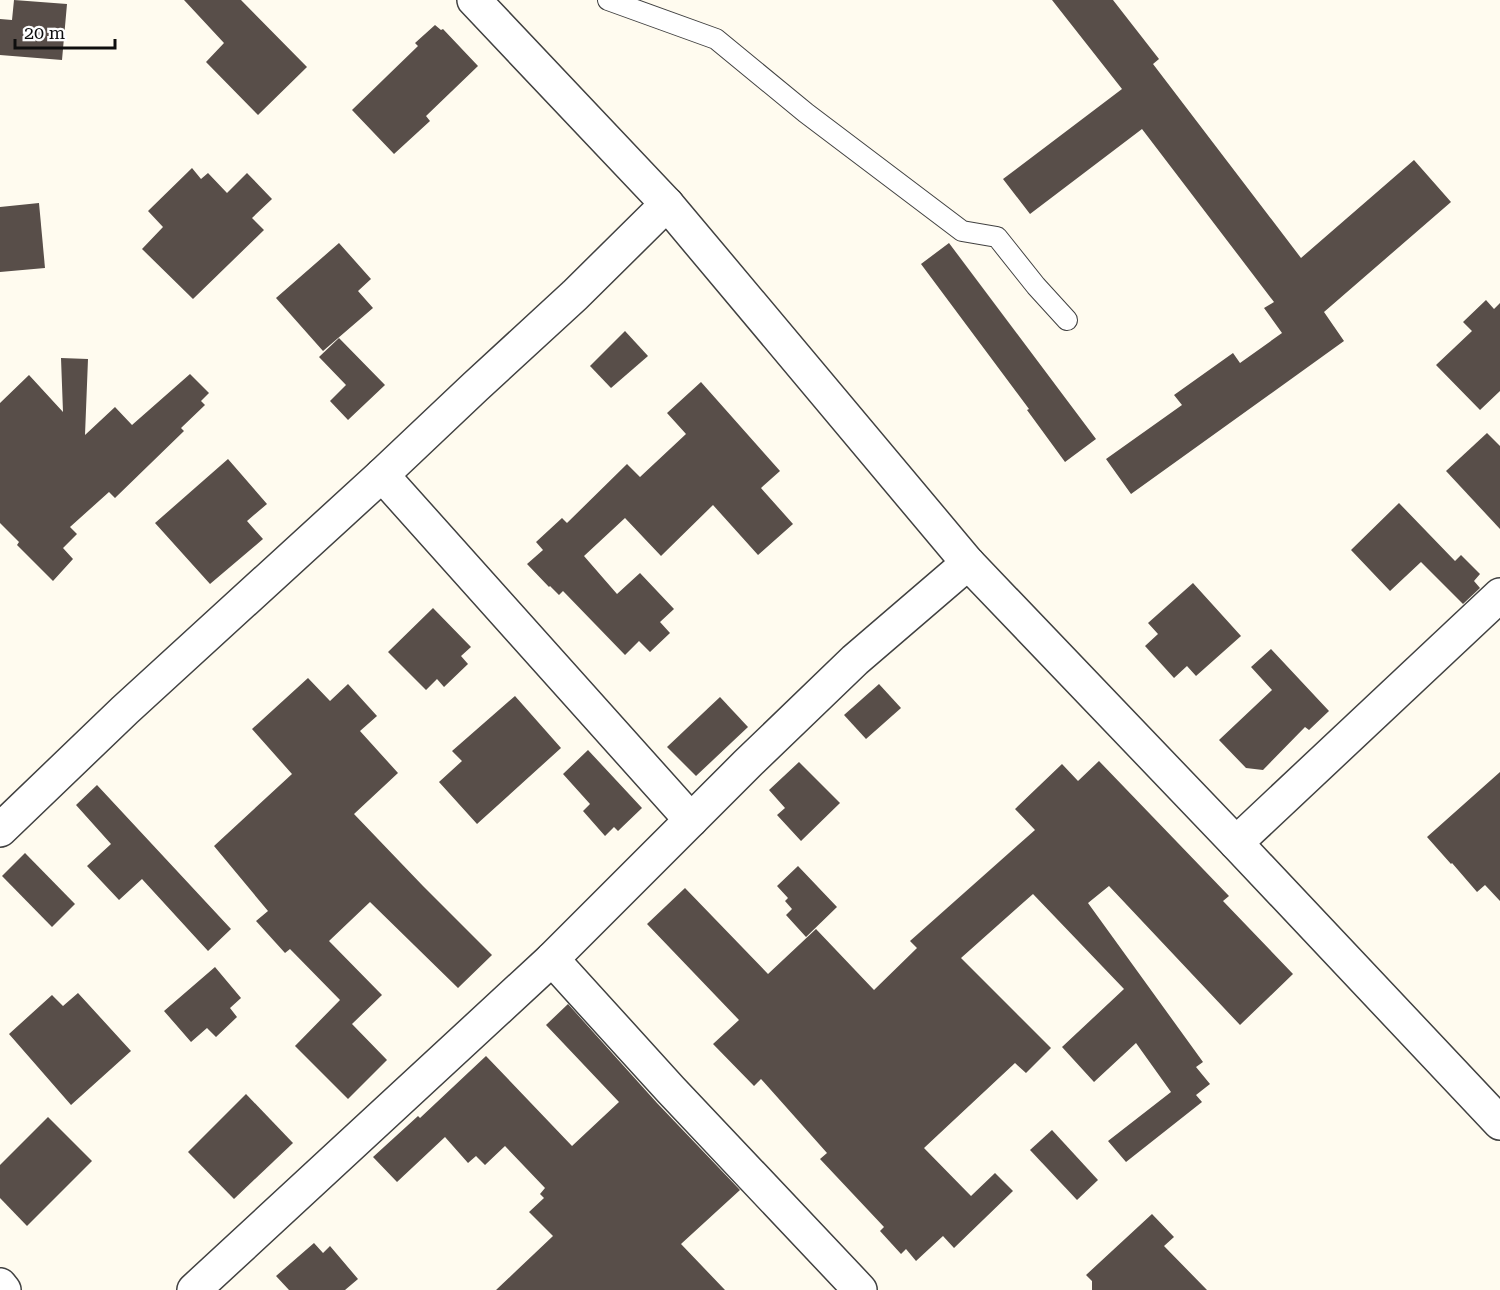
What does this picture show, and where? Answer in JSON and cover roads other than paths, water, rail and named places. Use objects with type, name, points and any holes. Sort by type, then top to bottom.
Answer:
[{"type":"street","points":[[474,0],[667,204],[968,563],[1500,1123]]},
{"type":"street","points":[[0,830],[125,710],[575,295],[667,204]]},
{"type":"street","points":[[382,475],[691,820]]},
{"type":"street","points":[[194,1290],[552,959],[747,764],[855,660],[968,563]]},
{"type":"street","points":[[1236,843],[1500,594]]},
{"type":"street","points":[[552,959],[671,1090],[860,1290]]},
{"type":"street","points":[[0,1286],[4,1290]]},
{"type":"lane","points":[[608,0],[716,39],[806,113],[962,231],[997,237],[1067,320]]}]
